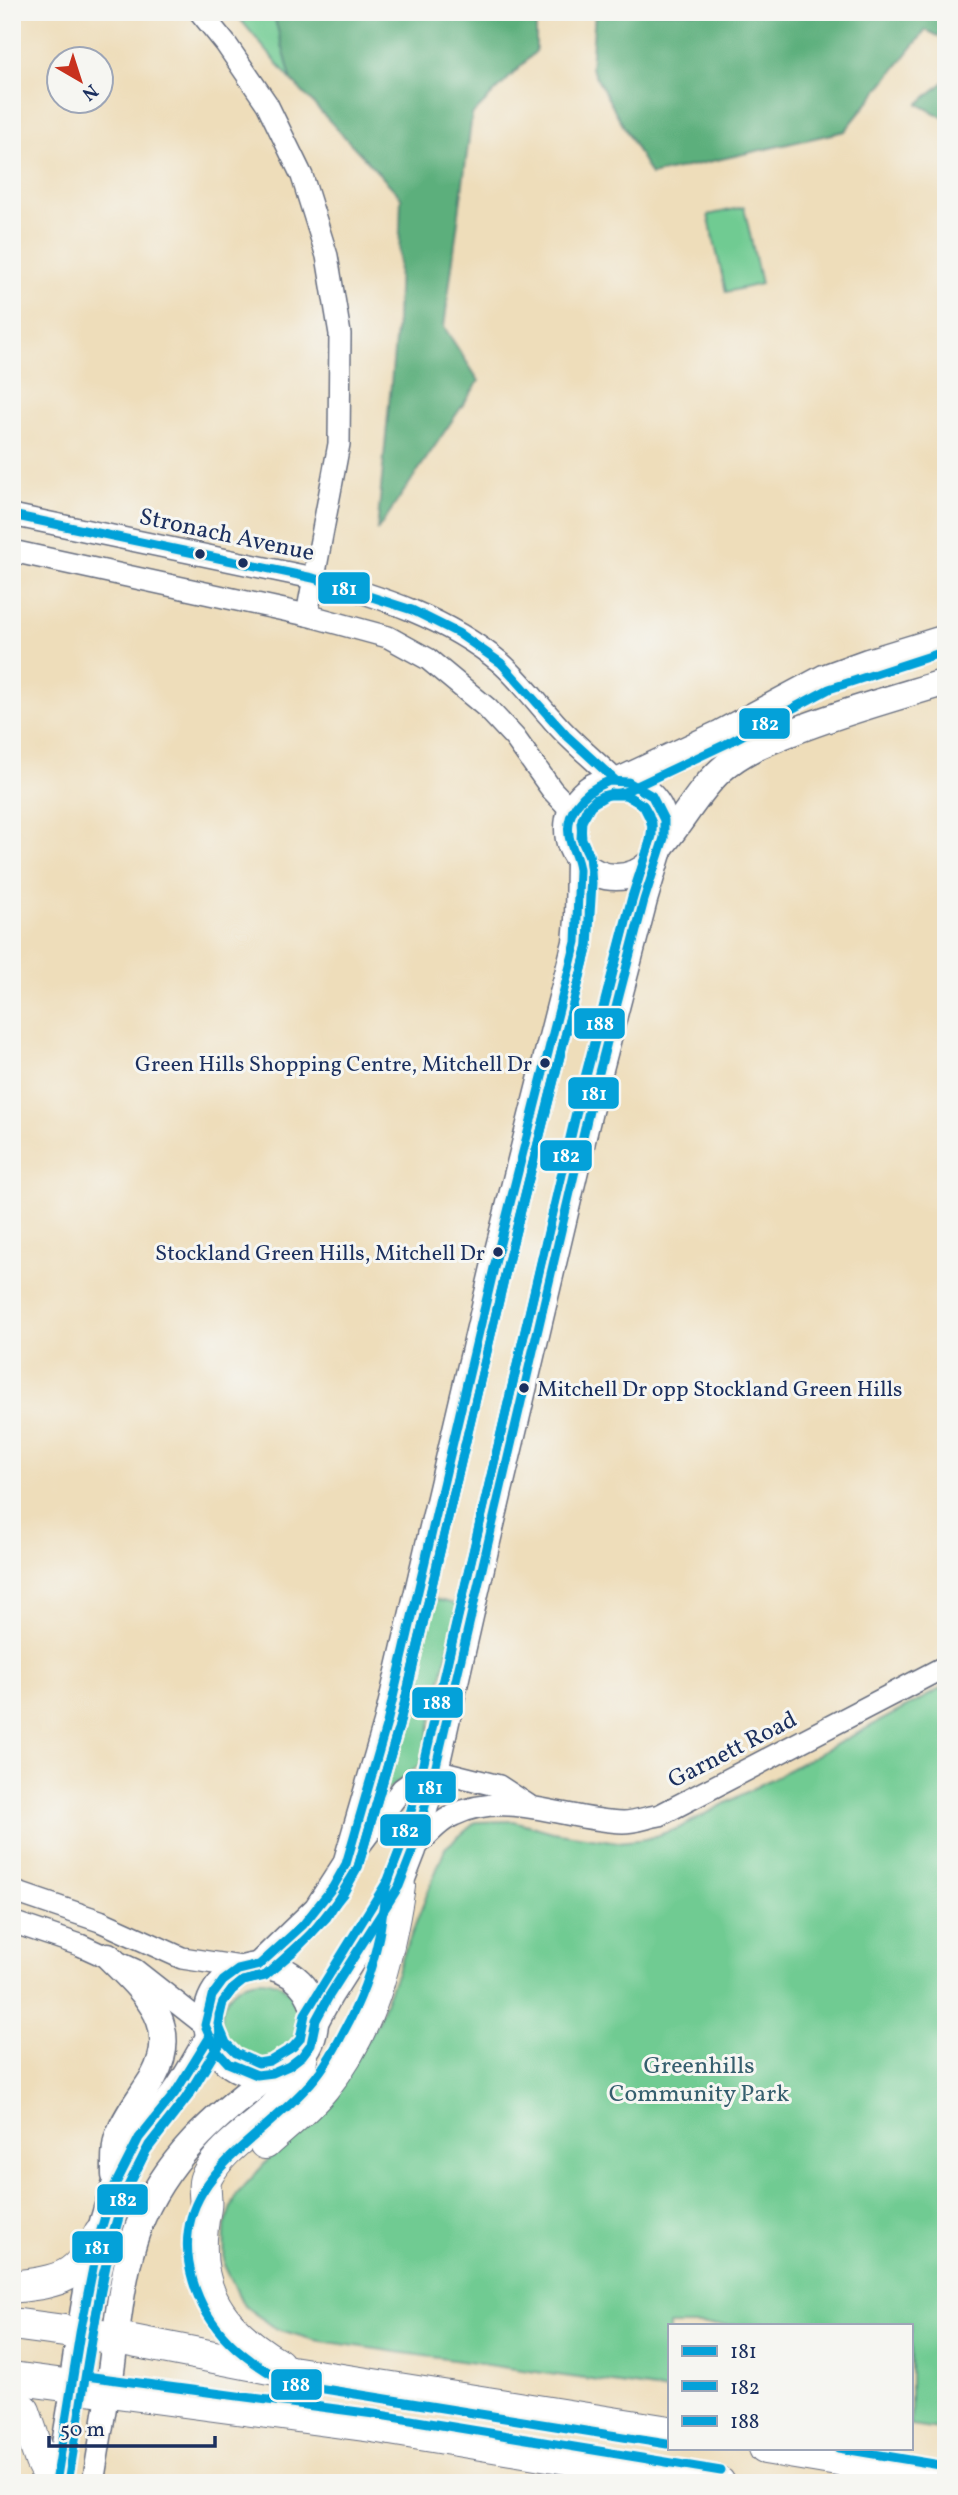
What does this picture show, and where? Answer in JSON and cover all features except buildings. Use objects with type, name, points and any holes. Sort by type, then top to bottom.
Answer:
[{"type":"highway","points":[[206,2204],[236,2168],[297,2116],[324,2087],[345,2055],[366,2016],[381,1979],[399,1886]]},
{"type":"highway","points":[[291,2372],[241,2338],[225,2321],[210,2295],[202,2267],[200,2246],[206,2204],[205,2179],[220,2157],[277,2104],[292,2086],[302,2056]]},
{"type":"highway","points":[[12,2287],[53,2280],[68,2274],[80,2266],[89,2255],[100,2233]]},
{"type":"highway","points":[[12,2323],[117,2338],[291,2372],[668,2431]]},
{"type":"highway","points":[[12,2378],[372,2426],[719,2483]]},
{"type":"highway","points":[[12,2400],[24,2411],[41,2461],[54,2483]]},
{"type":"highway","points":[[777,2450],[946,2478]]},
{"type":"main road","points":[[946,638],[824,678],[721,733],[618,781],[601,783],[588,790],[572,811],[568,825],[570,842],[579,859],[592,871],[610,877],[638,873],[681,824],[710,781],[748,750],[833,716],[946,682]]},
{"type":"main road","points":[[108,2392],[128,2267],[137,2230],[149,2203],[165,2175],[203,2130],[234,2102],[273,2073],[302,2056],[311,2044],[316,2020],[399,1886],[413,1850],[435,1770],[589,1111],[644,900],[664,838],[664,820],[652,796],[637,785],[618,781]]},
{"type":"main road","points":[[253,1966],[317,1909],[346,1864],[387,1723],[497,1255],[573,954],[578,920],[579,859]]},
{"type":"main road","points":[[108,1956],[150,2001],[164,2026],[164,2051],[155,2074],[117,2139],[114,2187]]},
{"type":"main road","points":[[72,2387],[79,2333],[100,2233],[114,2187],[139,2138],[175,2093],[207,2031],[212,1996],[238,1970],[271,1965],[287,1971],[304,1985],[314,2005],[316,2020]]},
{"type":"main road","points":[[207,2031],[228,2063],[257,2075],[273,2073]]},
{"type":"street","points":[[200,12],[226,44],[267,104],[302,176],[327,256],[340,334],[339,444],[307,615]]},
{"type":"street","name":"Stronach Avenue","points":[[12,515],[313,578],[360,591],[418,612],[462,636],[517,677],[566,734],[618,781]]},
{"type":"street","points":[[12,551],[307,615],[388,637],[428,659],[456,681],[505,728],[552,790],[572,811]]},
{"type":"street","name":"Garnett Road","points":[[413,1850],[436,1826],[452,1815],[470,1809],[528,1805],[596,1820],[626,1822],[660,1815],[946,1666]]},
{"type":"street","points":[[346,1864],[402,1789],[435,1770]]},
{"type":"street","name":"Garnett Road","points":[[435,1770],[499,1786],[528,1805]]},
{"type":"street","points":[[12,1891],[100,1921],[182,1958],[253,1966]]},
{"type":"street","points":[[12,1922],[108,1956],[158,1985],[207,2031]]},
{"type":"street","points":[[54,2483],[72,2387]]},
{"type":"street","points":[[93,2483],[108,2392]]},
{"type":"green space","points":[[234,12],[273,12],[292,81]]},
{"type":"green space","points":[[273,12],[536,12],[536,51],[472,115],[444,327],[479,381],[377,531],[397,320],[401,197],[292,81]]},
{"type":"green space","points":[[595,12],[946,12],[946,40],[926,30],[845,131],[651,175],[591,68]]},
{"type":"green space","points":[[946,80],[946,119],[918,104]]},
{"type":"green space","points":[[744,207],[761,284],[726,292],[708,215]]},
{"type":"green space","points":[[426,1597],[459,1605],[421,1764],[386,1791],[381,1785]]},
{"type":"green space","name":"Greenhills Community Park","points":[[946,1686],[946,2431],[912,2426],[912,2324],[668,2324],[668,2391],[314,2340],[277,2329],[244,2306],[224,2265],[225,2226],[237,2194],[270,2158],[332,2099],[377,2023],[445,1848],[476,1822],[514,1821],[553,1832],[618,1842],[646,1839],[679,1828]]},
{"type":"green space","points":[[261,1980],[276,1983],[289,1992],[298,2005],[301,2020],[298,2035],[289,2048],[276,2057],[261,2060],[246,2057],[233,2048],[224,2035],[221,2020],[224,2005],[233,1992],[246,1983]]},
{"type":"transit line","name":"181","points":[[12,515],[313,578],[412,610],[458,633],[501,663],[566,735],[616,781]]},
{"type":"transit line","name":"182","points":[[589,807],[602,796],[624,792],[726,744],[829,689],[946,651]]},
{"type":"transit line","name":"181","points":[[609,781],[628,782],[652,796],[664,820],[664,838],[644,900],[589,1111],[435,1770],[413,1850],[399,1886],[329,1996],[316,2020],[311,2044],[302,2056],[289,2066],[273,2073],[257,2075],[228,2063],[216,2050],[205,2025],[212,1996],[223,1981],[238,1970],[259,1965],[303,1925],[333,1887],[346,1864],[387,1723],[497,1255],[576,942],[579,870],[571,844],[569,823],[576,805],[583,797],[609,781]]},
{"type":"transit line","name":"182","points":[[611,793],[624,794],[643,805],[652,823],[652,836],[632,897],[577,1108],[423,1767],[401,1846],[388,1880],[305,2014],[300,2039],[293,2047],[270,2061],[258,2063],[236,2053],[226,2043],[218,2024],[223,2002],[243,1981],[266,1975],[311,1934],[343,1894],[358,1867],[399,1726],[509,1258],[588,945],[591,870],[589,854],[582,839],[581,823],[591,805],[611,793]]},
{"type":"transit line","name":"188","points":[[667,2444],[287,2383],[256,2364],[217,2328],[199,2298],[187,2247],[191,2218],[202,2193],[218,2170],[312,2082],[336,2046],[355,2009],[373,1961],[386,1889],[402,1844],[421,1772],[578,1107],[650,841],[652,827],[644,806],[626,795],[606,795],[596,799],[587,808],[582,819],[581,839],[589,856],[592,883],[588,945],[509,1258],[399,1726],[358,1867],[327,1917],[295,1950],[265,1976],[243,1981],[223,2002],[219,2015],[220,2044],[190,2094],[146,2151],[126,2192],[103,2275],[86,2376],[374,2414],[721,2471]]},
{"type":"transit line","name":"181","points":[[56,2483],[80,2333],[100,2233],[114,2187],[139,2138],[175,2093],[209,2038]]},
{"type":"transit line","name":"182","points":[[68,2483],[92,2335],[112,2236],[125,2192],[149,2145],[185,2099],[219,2044]]},
{"type":"transit line","name":"188","points":[[850,2450],[946,2466]]},
{"type":"place","name":"Green Hills Shopping Centre, Mitchell Dr","points":[[545,1063]]},
{"type":"place","name":"Stockland Green Hills, Mitchell Dr","points":[[498,1252]]},
{"type":"place","name":"Mitchell Dr opp Stockland Green Hills","points":[[524,1388]]}]
